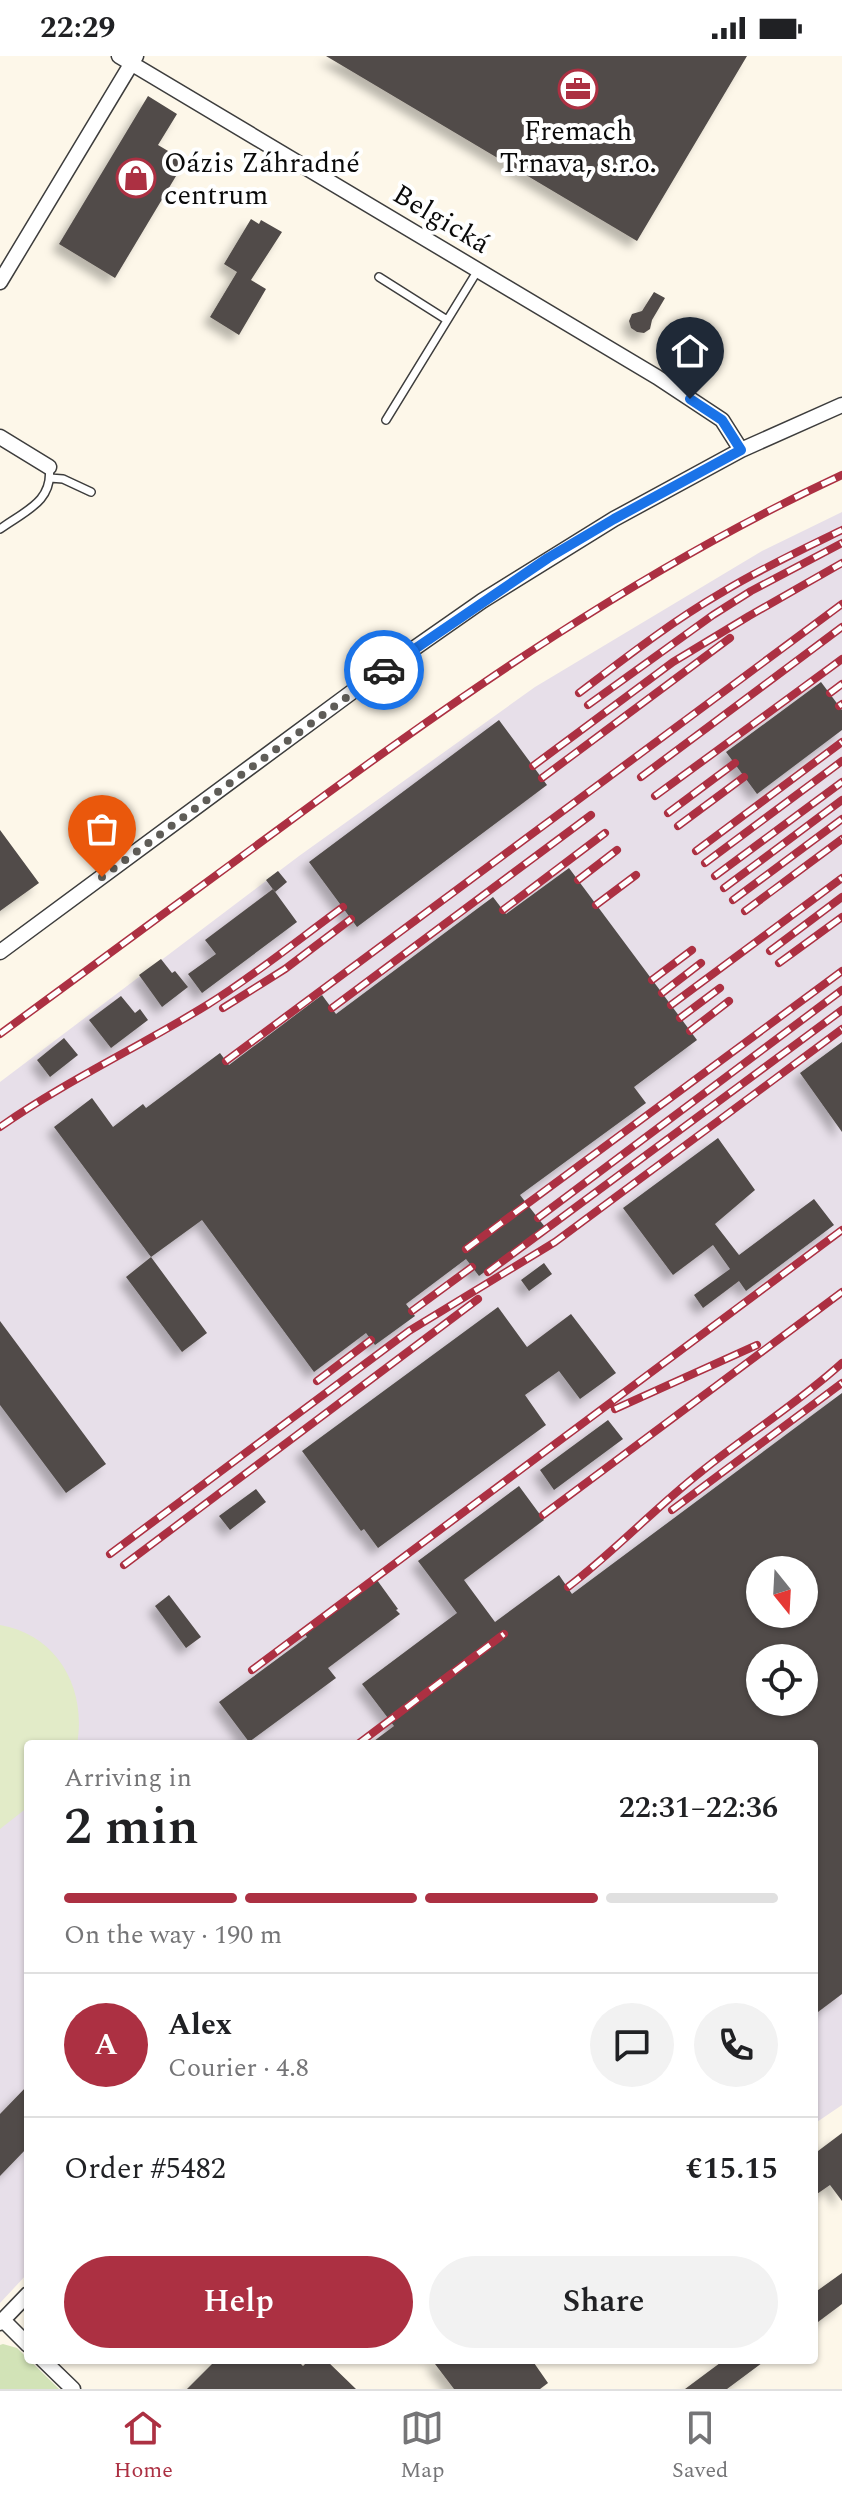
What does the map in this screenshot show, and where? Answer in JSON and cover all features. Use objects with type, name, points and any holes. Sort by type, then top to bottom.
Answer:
[{"type":"street","name":"Belgická","points":[[129,59],[657,377],[722,420],[741,450]]},
{"type":"street","points":[[0,282],[129,59]]},
{"type":"street","points":[[0,952],[356,689],[482,601],[614,519],[741,450],[842,405]]},
{"type":"street","points":[[0,437],[50,472]]},
{"type":"street","points":[[24,2298],[2,2321],[24,2341]]},
{"type":"street","points":[[47,2364],[73,2389]]},
{"type":"lane","points":[[386,420],[478,270]]},
{"type":"lane","points":[[379,277],[447,320]]},
{"type":"lane","points":[[50,472],[91,492]]},
{"type":"lane","points":[[0,529],[43,498],[51,481],[50,472]]},
{"type":"shaded area","points":[[842,512],[842,2105],[818,2121],[818,1740],[24,1740],[24,2277],[0,2303],[0,1082],[299,856],[535,687],[762,551]]},
{"type":"green space","points":[[0,1625],[38,1640],[64,1668],[72,1685],[79,1724],[77,1740],[24,1740],[24,1810],[0,1829]]},
{"type":"green space","points":[[0,2345],[17,2348],[24,2355],[24,2364],[33,2364],[59,2389],[0,2389]]},
{"type":"building","points":[[326,56],[747,56],[637,241]]},
{"type":"building","name":"Oázis Záhradné centrum","points":[[148,96],[177,114],[158,145],[185,161],[115,278],[59,244]]},
{"type":"building","points":[[251,219],[259,224],[261,220],[282,232],[251,280],[266,289],[239,335],[210,317],[237,272],[224,264]]},
{"type":"building","points":[[654,292],[665,298],[650,329],[644,333],[637,332],[631,328],[629,321],[632,314],[642,311]]},
{"type":"building","points":[[821,682],[842,710],[842,730],[757,794],[726,752]]},
{"type":"building","points":[[499,720],[547,785],[357,927],[309,862]]},
{"type":"building","points":[[0,830],[39,883],[0,911]]},
{"type":"building","points":[[569,868],[697,1040],[634,1087],[646,1103],[520,1195],[545,1227],[479,1276],[466,1259],[406,1304],[415,1316],[375,1345],[366,1333],[314,1372],[202,1220],[151,1257],[54,1127],[92,1098],[113,1127],[143,1104],[146,1108],[220,1053],[229,1065],[322,995],[336,1014],[493,897],[506,914]]},
{"type":"building","points":[[278,871],[287,882],[275,892],[266,880]]},
{"type":"building","points":[[273,889],[297,922],[202,993],[188,974],[216,954],[205,940]]},
{"type":"building","points":[[161,959],[188,987],[162,1007],[139,975]]},
{"type":"building","points":[[121,996],[135,1013],[140,1009],[148,1020],[111,1048],[89,1020]]},
{"type":"building","points":[[64,1038],[78,1055],[50,1077],[37,1060]]},
{"type":"building","points":[[842,1042],[842,1132],[800,1073]]},
{"type":"building","points":[[718,1138],[755,1190],[715,1224],[739,1255],[814,1199],[834,1225],[746,1291],[739,1281],[703,1308],[694,1295],[730,1269],[713,1245],[673,1275],[623,1208]]},
{"type":"building","points":[[151,1257],[207,1333],[182,1352],[126,1277]]},
{"type":"building","points":[[544,1263],[552,1274],[529,1291],[521,1280]]},
{"type":"building","points":[[498,1307],[527,1347],[571,1314],[616,1373],[580,1399],[559,1371],[525,1395],[546,1425],[378,1548],[364,1529],[361,1531],[302,1451]]},
{"type":"building","points":[[0,1321],[106,1464],[66,1493],[0,1405]]},
{"type":"building","points":[[842,1393],[842,1994],[818,2012],[818,1740],[375,1740],[394,1726],[362,1684],[457,1613],[418,1561],[519,1486],[544,1520],[464,1580],[495,1622],[559,1575],[572,1594]]},
{"type":"building","points":[[608,1420],[623,1439],[554,1490],[540,1470]]},
{"type":"building","points":[[256,1489],[266,1502],[230,1530],[219,1516]]},
{"type":"building","points":[[377,1580],[400,1614],[328,1668],[336,1678],[252,1740],[248,1740],[219,1702],[307,1637],[305,1634]]},
{"type":"building","points":[[169,1595],[201,1637],[186,1648],[155,1606]]},
{"type":"building","points":[[24,2089],[24,2151],[0,2176],[0,2114]]},
{"type":"building","points":[[842,2133],[842,2201],[830,2185],[818,2193],[818,2151]]},
{"type":"building","points":[[842,2273],[842,2304],[818,2322],[818,2290]]},
{"type":"building","points":[[212,2364],[330,2364],[356,2389],[187,2389]]},
{"type":"building","points":[[435,2364],[535,2364],[548,2383],[540,2389],[454,2389]]},
{"type":"building","points":[[719,2364],[761,2364],[727,2389],[685,2389]]},
{"type":"railway","points":[[0,1034],[350,777],[554,636],[695,551],[842,475]]},
{"type":"railway","points":[[579,693],[702,604],[842,530]]},
{"type":"railway","points":[[588,705],[713,615],[751,591],[842,543]]},
{"type":"railway","points":[[533,766],[673,662],[842,563]]},
{"type":"railway","points":[[226,1061],[842,604]]},
{"type":"railway","points":[[641,777],[842,627]]},
{"type":"railway","points":[[542,778],[730,638]]},
{"type":"railway","points":[[655,796],[842,659]]},
{"type":"railway","points":[[830,693],[842,684]]},
{"type":"railway","points":[[696,851],[842,742]]},
{"type":"railway","points":[[705,863],[842,761]]},
{"type":"railway","points":[[668,813],[735,763]]},
{"type":"railway","points":[[678,826],[744,777]]},
{"type":"railway","points":[[715,876],[842,782]]},
{"type":"railway","points":[[724,888],[842,800]]},
{"type":"railway","points":[[332,1008],[591,815]]},
{"type":"railway","points":[[733,900],[842,819]]},
{"type":"railway","points":[[503,910],[605,833]]},
{"type":"railway","points":[[745,911],[842,839]]},
{"type":"railway","points":[[578,880],[617,850]]},
{"type":"railway","points":[[596,905],[636,875]]},
{"type":"railway","points":[[671,1005],[842,878]]},
{"type":"railway","points":[[770,951],[842,897]]},
{"type":"railway","points":[[0,1127],[51,1094],[207,1005],[343,907]]},
{"type":"railway","points":[[779,963],[842,917]]},
{"type":"railway","points":[[223,1008],[285,969],[351,919]]},
{"type":"railway","points":[[652,980],[692,950]]},
{"type":"railway","points":[[662,993],[701,963]]},
{"type":"railway","points":[[466,1249],[842,971]]},
{"type":"railway","points":[[680,1018],[720,988]]},
{"type":"railway","points":[[538,1218],[842,990]]},
{"type":"railway","points":[[690,1031],[729,1001]]},
{"type":"railway","points":[[488,1272],[842,1010]]},
{"type":"railway","points":[[110,1554],[409,1331],[555,1242],[842,1029]]},
{"type":"railway","points":[[252,1670],[842,1230]]},
{"type":"railway","points":[[412,1311],[472,1267]]},
{"type":"railway","points":[[543,1515],[842,1292]]},
{"type":"railway","points":[[124,1565],[478,1299]]},
{"type":"railway","points":[[317,1381],[371,1340]]},
{"type":"railway","points":[[615,1409],[757,1345]]},
{"type":"railway","points":[[568,1587],[719,1457],[842,1363]]},
{"type":"railway","points":[[672,1510],[842,1383]]},
{"type":"railway","points":[[363,1740],[504,1634]]},
{"type":"way so far","points":[[102,877],[384,670]]},
{"type":"place","name":"Fremach Trnava, s.r.o.","points":[[578,89]]},
{"type":"place","name":"Oázis Záhradné centrum","points":[[136,178]]},
{"type":"route","points":[[384,670],[548,558],[741,450],[722,420],[690,399]]}]
